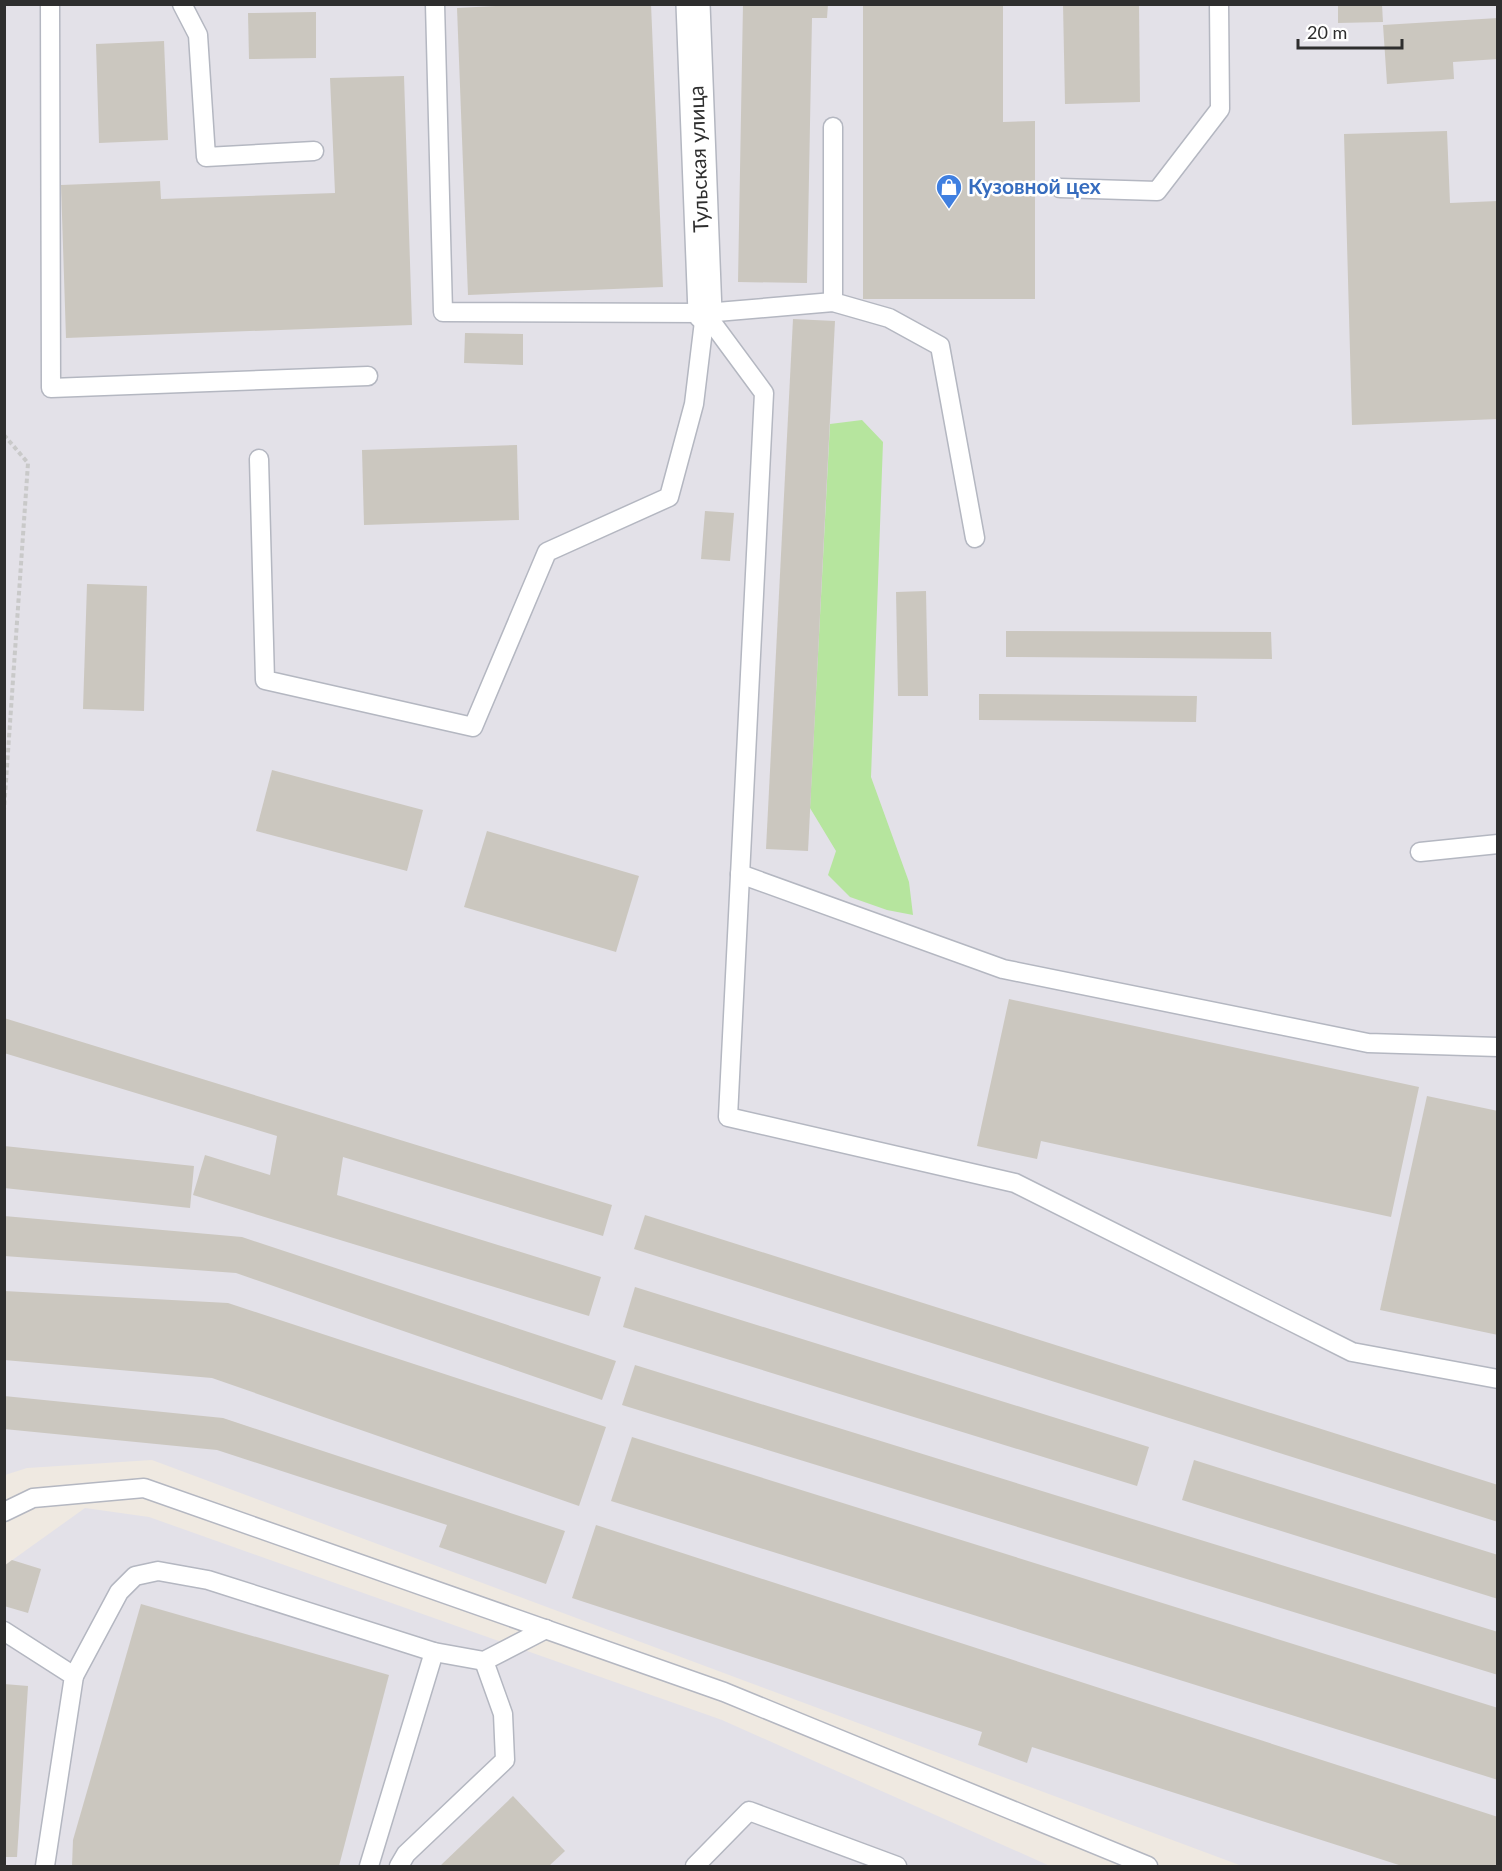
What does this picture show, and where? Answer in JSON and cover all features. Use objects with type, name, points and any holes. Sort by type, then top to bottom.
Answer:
[{"type":"street","name":"Тульская улица","points":[[693,4],[705,313]]},
{"type":"lane","points":[[50,4],[51,388],[368,376]]},
{"type":"lane","points":[[182,4],[198,35],[206,157],[314,151]]},
{"type":"lane","points":[[435,4],[443,312],[705,313],[833,302],[889,318],[940,346],[975,538]]},
{"type":"lane","points":[[1060,188],[1157,191],[1220,109],[1219,4]]},
{"type":"lane","points":[[833,127],[833,302]]},
{"type":"lane","points":[[259,459],[265,680],[473,727],[547,552],[669,497],[694,404],[705,313]]},
{"type":"lane","points":[[705,313],[764,393],[728,1117],[1015,1183],[1352,1352],[1497,1379]]},
{"type":"lane","points":[[1420,852],[1497,844]]},
{"type":"lane","points":[[740,874],[1003,969],[1368,1042],[1497,1047]]},
{"type":"lane","points":[[4,1512],[33,1498],[144,1488],[724,1692],[1148,1866]]},
{"type":"lane","points":[[45,1866],[74,1676],[119,1592],[135,1576],[158,1571],[208,1580],[434,1652],[484,1661],[546,1629]]},
{"type":"lane","points":[[4,1631],[74,1676]]},
{"type":"lane","points":[[369,1866],[434,1652]]},
{"type":"lane","points":[[399,1866],[406,1854],[505,1760],[503,1714],[484,1661]]},
{"type":"lane","points":[[695,1866],[749,1811],[897,1866]]},
{"type":"path","points":[[4,435],[28,463],[4,810]]},
{"type":"shaded area","points":[[5,5],[1497,5],[1497,1866],[1242,1866],[152,1460],[27,1468],[5,1475]]},
{"type":"shaded area","points":[[85,1508],[149,1517],[722,1720],[1050,1866],[5,1866],[4,1566]]},
{"type":"green space","points":[[862,420],[883,442],[871,777],[909,882],[913,915],[887,910],[850,897],[828,875],[836,851],[810,808],[830,424]]},
{"type":"building","points":[[536,4],[651,4],[663,287],[468,295],[457,8]]},
{"type":"building","points":[[743,4],[828,4],[827,18],[812,18],[807,283],[738,282]]},
{"type":"building","name":"Кузовной цех","points":[[863,4],[1003,4],[1003,122],[1035,121],[1035,299],[863,299]]},
{"type":"building","points":[[1063,4],[1139,4],[1140,102],[1065,104]]},
{"type":"building","points":[[1338,5],[1382,5],[1383,22],[1338,23]]},
{"type":"building","points":[[316,12],[316,58],[249,59],[248,13]]},
{"type":"building","points":[[1498,18],[1498,59],[1453,62],[1454,79],[1387,84],[1383,25]]},
{"type":"building","points":[[164,41],[168,140],[99,143],[96,44]]},
{"type":"building","points":[[404,76],[412,325],[66,338],[61,185],[160,181],[161,199],[335,193],[330,78]]},
{"type":"building","points":[[1447,131],[1450,203],[1498,201],[1498,419],[1352,425],[1344,134]]},
{"type":"building","points":[[793,319],[835,321],[808,851],[766,849]]},
{"type":"building","points":[[465,333],[523,334],[523,365],[464,363]]},
{"type":"building","points":[[517,445],[519,520],[364,525],[362,450]]},
{"type":"building","points":[[705,511],[734,513],[730,561],[701,559]]},
{"type":"building","points":[[87,584],[147,586],[144,711],[83,709]]},
{"type":"building","points":[[926,591],[928,696],[898,696],[896,592]]},
{"type":"building","points":[[1006,631],[1271,632],[1272,659],[1006,657]]},
{"type":"building","points":[[979,694],[1197,696],[1196,722],[979,720]]},
{"type":"building","points":[[272,770],[423,810],[407,871],[256,831]]},
{"type":"building","points":[[487,831],[639,876],[616,952],[464,907]]},
{"type":"building","points":[[1009,999],[1419,1087],[1391,1217],[1041,1141],[1037,1159],[977,1146]]},
{"type":"building","points":[[4,1018],[612,1205],[603,1236],[343,1157],[337,1195],[601,1277],[589,1316],[193,1195],[205,1155],[270,1175],[277,1136],[4,1053]]},
{"type":"building","points":[[1427,1096],[1498,1111],[1498,1335],[1380,1310]]},
{"type":"building","points":[[4,1146],[194,1166],[190,1208],[4,1188]]},
{"type":"building","points":[[645,1215],[1498,1485],[1498,1522],[634,1249]]},
{"type":"building","points":[[4,1216],[242,1237],[616,1361],[602,1400],[236,1273],[4,1256]]},
{"type":"building","points":[[635,1287],[1149,1447],[1137,1486],[623,1327]]},
{"type":"building","points":[[4,1291],[228,1303],[606,1427],[579,1506],[212,1378],[4,1360]]},
{"type":"building","points":[[635,1365],[1498,1632],[1498,1675],[622,1405]]},
{"type":"building","points":[[4,1396],[223,1418],[565,1531],[546,1584],[439,1547],[447,1525],[217,1450],[4,1429]]},
{"type":"building","points":[[632,1437],[1498,1708],[1498,1780],[611,1501]]},
{"type":"building","points":[[1194,1460],[1498,1555],[1498,1599],[1182,1500]]},
{"type":"building","points":[[596,1525],[1498,1817],[1498,1866],[1402,1866],[1032,1747],[1027,1763],[978,1745],[982,1732],[572,1598]]},
{"type":"building","points":[[12,1560],[41,1569],[28,1613],[4,1606],[4,1566]]},
{"type":"building","points":[[141,1604],[389,1675],[339,1866],[72,1866],[73,1840]]},
{"type":"building","points":[[4,1684],[28,1686],[17,1857],[4,1857]]},
{"type":"building","points":[[513,1796],[565,1851],[549,1866],[440,1866]]},
{"type":"place","name":"Кузовной цех","points":[[949,210]]}]
